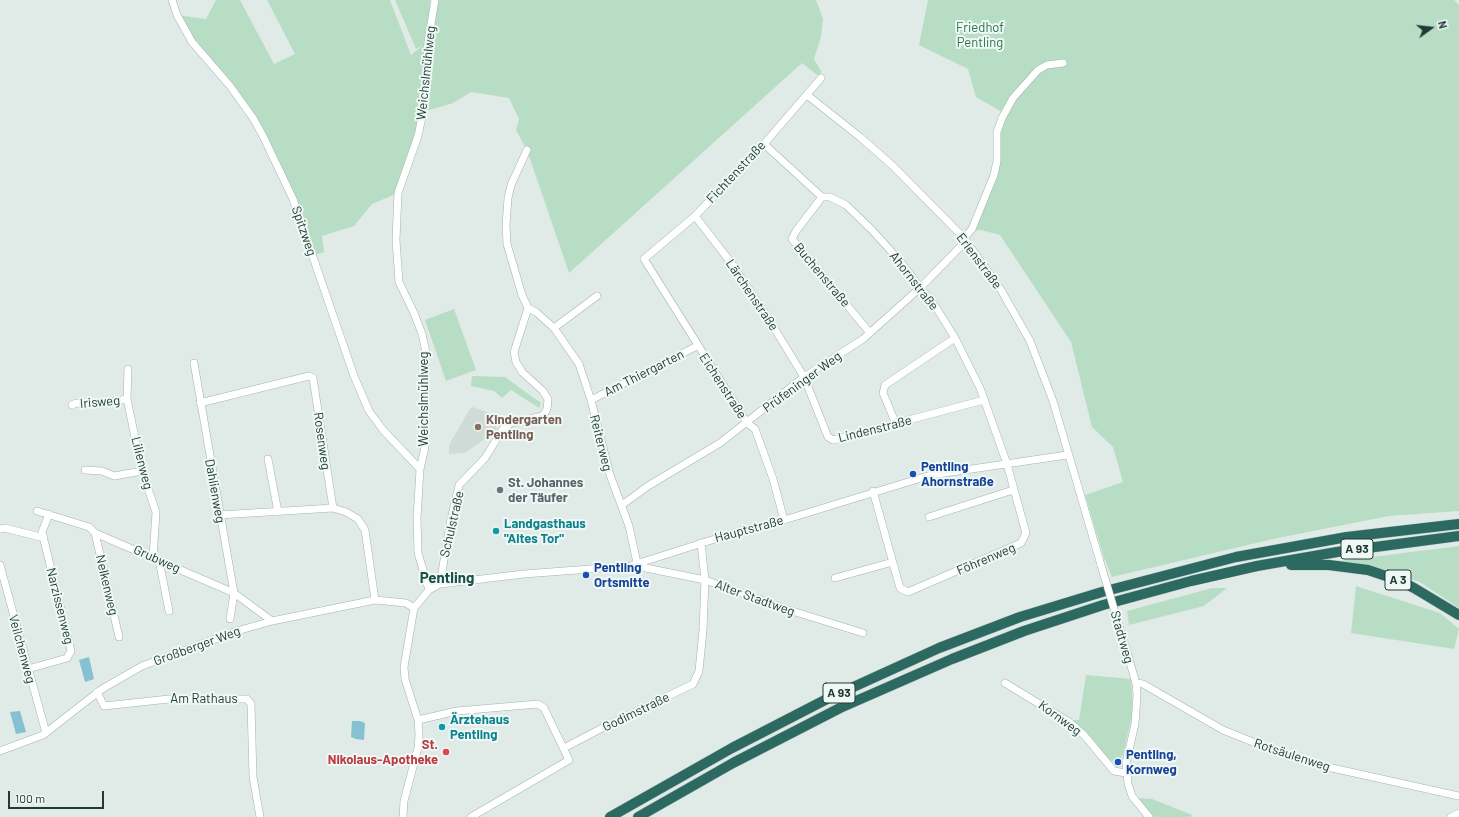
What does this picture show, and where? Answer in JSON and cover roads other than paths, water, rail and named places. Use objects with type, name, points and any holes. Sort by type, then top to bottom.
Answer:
[{"type":"highway","name":"A 93","points":[[610,817],[732,748],[827,699],[939,648],[1020,617],[1110,590],[1236,557],[1355,536],[1459,524]]},
{"type":"highway","name":"A 93","points":[[638,817],[787,735],[885,687],[952,659],[1024,632],[1103,605],[1191,581],[1257,566],[1337,552],[1459,536]]},
{"type":"highway","name":"A 3","points":[[1257,566],[1329,565],[1368,570],[1398,580],[1459,615]]},
{"type":"street","name":"Spitzweg","points":[[172,0],[177,15],[192,42],[230,86],[253,118],[263,136],[293,199],[354,376],[368,411],[383,430],[420,469]]},
{"type":"street","name":"Weichslmühlweg","points":[[429,590],[418,553],[417,511],[420,469],[425,447],[426,352],[422,334],[414,313],[399,282],[396,218],[398,193],[418,136],[423,112],[428,42],[435,0]]},
{"type":"street","name":"Prüfeninger Weg","points":[[622,505],[648,486],[720,443],[804,377],[870,333],[921,287],[960,246],[964,238],[972,229],[994,175],[997,161],[997,132],[1002,118],[1023,86],[1038,70],[1047,65],[1063,63]]},
{"type":"street","name":"Fichtenstraße","points":[[644,259],[695,216],[764,144],[821,78]]},
{"type":"street","name":"Erlenstraße","points":[[807,95],[860,136],[893,166],[964,238],[1001,290],[1030,341],[1053,400],[1067,455]]},
{"type":"street","name":"Ahornstraße","points":[[764,144],[822,197],[830,197],[846,205],[872,230],[921,287],[955,338],[984,400],[1006,464]]},
{"type":"street","points":[[527,150],[511,185],[508,198],[506,225],[507,244],[522,295],[528,308]]},
{"type":"street","name":"Buchenstraße","points":[[822,197],[796,230],[792,239],[870,333]]},
{"type":"street","name":"Lärchenstraße","points":[[695,216],[744,282],[804,377]]},
{"type":"street","name":"Eichenstraße","points":[[644,259],[697,346],[747,423],[755,429],[773,479],[784,520]]},
{"type":"street","points":[[554,328],[597,296]]},
{"type":"street","name":"Reiterweg","points":[[528,308],[536,312],[554,328],[579,364],[591,400],[610,475],[629,526],[637,563]]},
{"type":"street","name":"Schulstraße","points":[[440,584],[450,524],[459,485],[485,458],[503,429],[511,423],[543,416],[547,409],[548,399],[543,391],[522,372],[516,362],[514,352],[528,308]]},
{"type":"street","points":[[896,424],[883,393],[885,385],[955,338]]},
{"type":"street","name":"Am Thiergarten","points":[[591,400],[697,346]]},
{"type":"street","name":"Dahlienweg","points":[[194,364],[219,515],[234,593],[230,619]]},
{"type":"street","name":"Lilienweg","points":[[128,369],[128,399],[142,471],[156,512],[156,559],[169,611]]},
{"type":"street","name":"Rosenweg","points":[[200,403],[309,376],[313,378],[333,508]]},
{"type":"street","name":"Lindenstraße","points":[[804,377],[828,437],[833,440],[984,400]]},
{"type":"street","name":"Irisweg","points":[[72,405],[76,403],[99,404],[128,399]]},
{"type":"street","name":"Hauptstraße","points":[[429,590],[440,584],[524,574],[615,568],[637,563],[740,531],[784,520],[934,474],[1067,455]]},
{"type":"street","name":"Stadtweg","points":[[1067,455],[1136,683],[1137,708],[1127,755],[1126,773],[1132,796],[1149,817]]},
{"type":"street","points":[[268,459],[278,512]]},
{"type":"street","name":"Föhrenweg","points":[[873,492],[900,588],[908,592],[1021,543],[1026,533],[1006,464]]},
{"type":"street","points":[[85,470],[102,471],[114,476],[125,476],[142,471]]},
{"type":"street","points":[[929,517],[1013,490]]},
{"type":"street","points":[[219,515],[333,508],[358,518],[365,530],[375,600]]},
{"type":"street","name":"Grubweg","points":[[37,511],[89,527],[95,533],[234,593],[272,621]]},
{"type":"street","name":"Narzissenweg","points":[[28,669],[67,658],[71,651],[42,532],[49,514]]},
{"type":"street","points":[[0,529],[5,528],[44,538]]},
{"type":"street","name":"Nelkenweg","points":[[95,533],[119,637]]},
{"type":"street","name":"Godimstraße","points":[[564,748],[693,684],[700,671],[705,580],[701,543]]},
{"type":"street","points":[[835,578],[893,562]]},
{"type":"street","name":"Veilchenweg","points":[[0,565],[46,733]]},
{"type":"street","name":"Alter Stadtweg","points":[[646,568],[705,580],[789,610],[863,633]]},
{"type":"street","points":[[403,817],[404,801],[418,748],[418,720],[407,689],[404,674],[414,608],[429,590]]},
{"type":"street","name":"Großberger Weg","points":[[0,751],[46,733],[98,692],[142,666],[163,657],[244,629],[272,621],[375,600],[406,603],[414,608]]},
{"type":"street","name":"Kornweg","points":[[1005,683],[1070,722],[1084,735],[1114,771],[1126,773]]},
{"type":"street","name":"Rotsäulenweg","points":[[1136,683],[1143,684],[1223,730],[1290,757],[1332,768],[1459,796]]},
{"type":"street","name":"Am Rathaus","points":[[98,692],[104,706],[169,699],[248,699],[251,704],[253,777],[260,817]]},
{"type":"street","points":[[418,720],[457,711],[538,704],[544,708],[570,760],[471,817]]},
{"type":"street","points":[[1451,817],[1459,813]]},
{"type":"water","points":[[89,657],[94,679],[85,682],[79,660]]},
{"type":"water","points":[[20,711],[26,732],[16,734],[10,712]]},
{"type":"water","points":[[352,721],[360,721],[365,723],[364,740],[351,737]]},
{"type":"place","name":"Kindergarten Pentling","points":[[478,427]]},
{"type":"place","name":"Pentling Ahornstraße","points":[[913,474]]},
{"type":"place","name":"St. Johannes der Täufer","points":[[500,490]]},
{"type":"place","name":"Landgasthaus \"Altes Tor\"","points":[[496,531]]},
{"type":"place","name":"Pentling Ortsmitte","points":[[586,575]]},
{"type":"place","name":"Ärztehaus Pentling","points":[[442,727]]},
{"type":"place","name":"St. Nikolaus-Apotheke","points":[[446,752]]},
{"type":"place","name":"Pentling, Kornweg","points":[[1118,762]]},
{"type":"district","name":"Pentling","points":[[447,578]]},
{"type":"park label","name":"Friedhof Pentling","points":[[980,36]]}]
